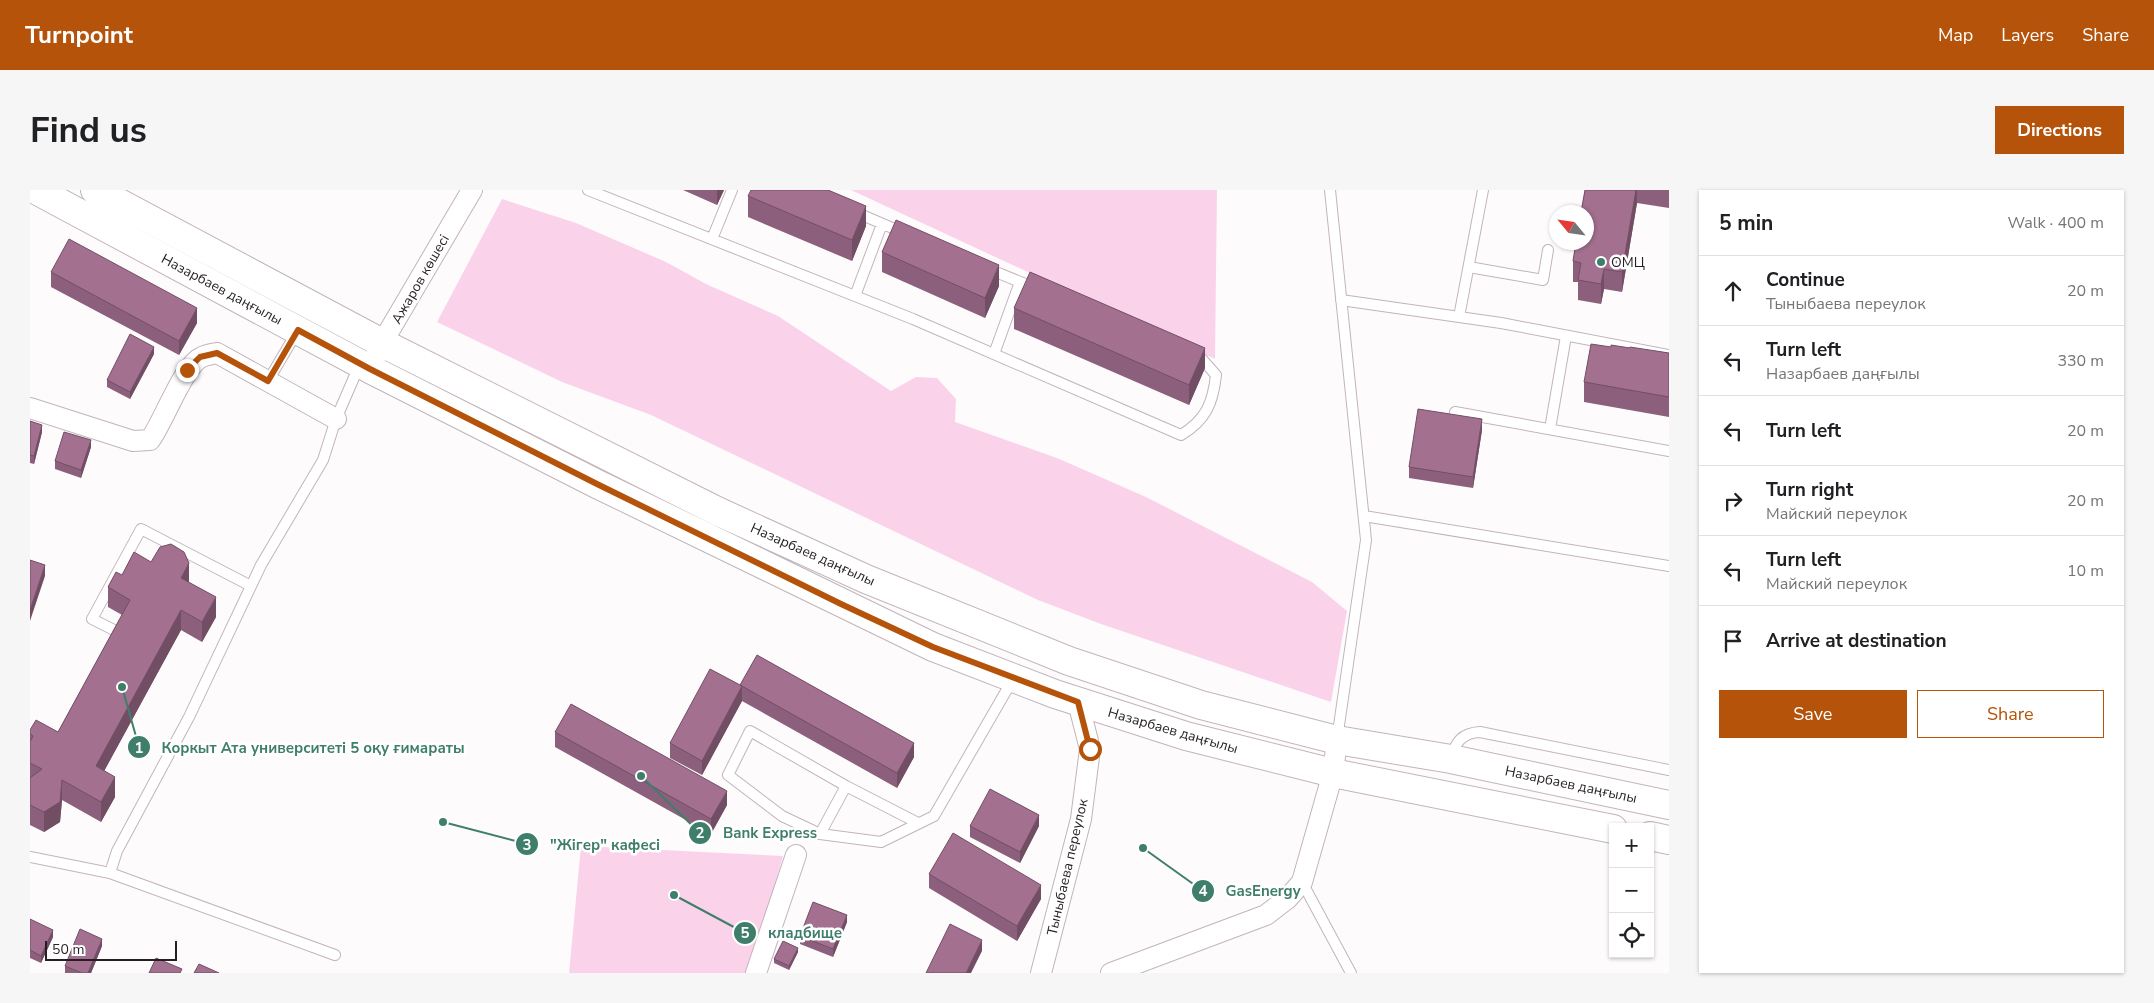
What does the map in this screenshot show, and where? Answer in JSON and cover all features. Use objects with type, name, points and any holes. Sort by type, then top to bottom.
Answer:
[{"type":"main road","name":"Назарбаев даңғылы","points":[[36,190],[365,366],[597,484],[933,647],[1078,702],[1186,736],[1333,772],[1609,827]]},
{"type":"main road","name":"Назарбаев даңғылы","points":[[95,190],[382,343],[717,511],[866,579],[1069,661],[1201,705],[1337,740],[1451,759],[1669,805]]},
{"type":"main road","points":[[1654,837],[1669,840]]},
{"type":"street","name":"Ажаров көшесі","points":[[365,366],[382,343],[472,190]]},
{"type":"street","points":[[30,408],[133,441],[142,442],[150,440],[159,428],[187,370],[200,357],[217,353],[336,418]]},
{"type":"street","name":"Тыныбаева переулок","points":[[1041,973],[1081,819],[1090,749],[1078,702]]},
{"type":"street","points":[[1111,973],[1266,914],[1288,898],[1302,882],[1333,772],[1337,740]]},
{"type":"street","points":[[756,973],[796,855]]},
{"type":"lane","points":[[588,190],[855,296],[1181,435],[1198,425],[1214,395],[1216,375],[1201,358],[1183,351]]},
{"type":"lane","points":[[712,239],[732,190]]},
{"type":"lane","points":[[1330,190],[1366,540],[1337,740]]},
{"type":"lane","points":[[1460,317],[1483,190]]},
{"type":"lane","points":[[849,209],[917,239]]},
{"type":"lane","points":[[855,296],[882,224]]},
{"type":"lane","points":[[1469,267],[1543,280],[1548,250]]},
{"type":"lane","points":[[978,264],[1047,293]]},
{"type":"lane","points":[[994,354],[1020,282]]},
{"type":"lane","points":[[1342,300],[1460,317],[1669,355]]},
{"type":"lane","points":[[268,381],[298,330]]},
{"type":"lane","points":[[1550,429],[1566,336]]},
{"type":"lane","points":[[110,873],[116,851],[189,718],[261,565],[323,460],[336,418],[365,366]]},
{"type":"lane","points":[[1455,412],[1669,450]]},
{"type":"lane","points":[[1364,516],[1669,566]]},
{"type":"lane","points":[[120,632],[92,619],[141,529],[251,586]]},
{"type":"lane","points":[[918,823],[846,786],[750,730],[728,775],[782,816],[820,834],[881,842],[934,816],[1013,678]]},
{"type":"lane","points":[[1451,759],[1454,748],[1460,738],[1469,733],[1480,732],[1669,770]]},
{"type":"lane","points":[[820,834],[846,786]]},
{"type":"lane","points":[[30,858],[110,873],[335,955]]},
{"type":"lane","points":[[1302,882],[1350,973]]},
{"type":"shaded area","points":[[851,190],[1217,190],[1215,359]]},
{"type":"shaded area","points":[[502,199],[576,223],[666,262],[706,284],[778,316],[891,391],[916,377],[937,378],[956,399],[955,422],[1057,458],[1146,497],[1312,582],[1347,611],[1331,702],[1101,624],[1038,600],[651,415],[562,382],[437,322]]},
{"type":"shaded area","points":[[581,846],[783,856],[750,973],[569,973]]},
{"type":"building","points":[[751,190],[828,190],[866,206],[852,240],[748,196]]},
{"type":"building","name":"ОМЦ","points":[[1585,190],[1636,190],[1622,272],[1604,269],[1601,284],[1578,280],[1581,263],[1573,261],[1575,250],[1594,250],[1594,205],[1582,205]]},
{"type":"building","points":[[896,220],[999,265],[985,298],[882,252]]},
{"type":"building","points":[[69,239],[197,308],[179,341],[51,272]]},
{"type":"building","points":[[1030,272],[1205,348],[1189,385],[1014,308]]},
{"type":"building","points":[[130,334],[154,347],[130,392],[107,380]]},
{"type":"building","points":[[1591,344],[1669,353],[1669,397],[1584,382]]},
{"type":"building","points":[[1418,409],[1482,419],[1473,477],[1409,467]]},
{"type":"building","points":[[30,421],[42,425],[34,456],[30,455]]},
{"type":"building","points":[[64,432],[91,440],[81,470],[55,461]]},
{"type":"building","points":[[171,544],[184,552],[189,563],[181,578],[216,597],[202,622],[181,610],[96,766],[115,777],[101,802],[62,780],[60,802],[44,812],[30,805],[30,778],[42,769],[30,763],[30,742],[33,736],[30,734],[30,730],[36,720],[58,732],[130,600],[108,587],[116,572],[122,575],[134,552],[151,562],[160,547]]},
{"type":"building","points":[[30,560],[45,565],[30,610]]},
{"type":"building","points":[[757,655],[914,743],[897,773],[740,685]]},
{"type":"building","points":[[710,669],[742,686],[702,761],[670,743]]},
{"type":"building","points":[[571,704],[727,791],[711,819],[555,732]]},
{"type":"building","points":[[990,789],[1039,815],[1020,852],[970,826]]},
{"type":"building","points":[[953,833],[1041,885],[1017,926],[929,874]]},
{"type":"building","points":[[813,902],[847,915],[833,949],[800,936]]},
{"type":"building","points":[[30,919],[53,930],[41,956],[30,950]]},
{"type":"building","points":[[950,924],[982,940],[966,973],[926,973]]},
{"type":"building","points":[[80,929],[102,939],[88,973],[82,973],[65,966]]},
{"type":"building","points":[[783,941],[798,948],[789,966],[774,959]]},
{"type":"building","points":[[156,958],[182,969],[180,973],[149,973]]},
{"type":"building","points":[[199,964],[219,973],[194,973]]},
{"type":"place","name":"ОМЦ","points":[[1601,262]]},
{"type":"place","name":"Коркыт Ата университеті 5 оқу ғимараты","points":[[122,687]]},
{"type":"place","name":"Bank Express","points":[[641,776]]},
{"type":"place","name":"\"Жігер\" кафесі","points":[[443,822]]},
{"type":"place","name":"GasEnergy","points":[[1143,848]]},
{"type":"place","name":"кладбище","points":[[674,895]]},
{"type":"route","points":[[187,370],[200,357],[217,353],[268,381],[298,330],[370,369],[597,484],[841,604],[933,647],[1078,702],[1090,749]]}]
